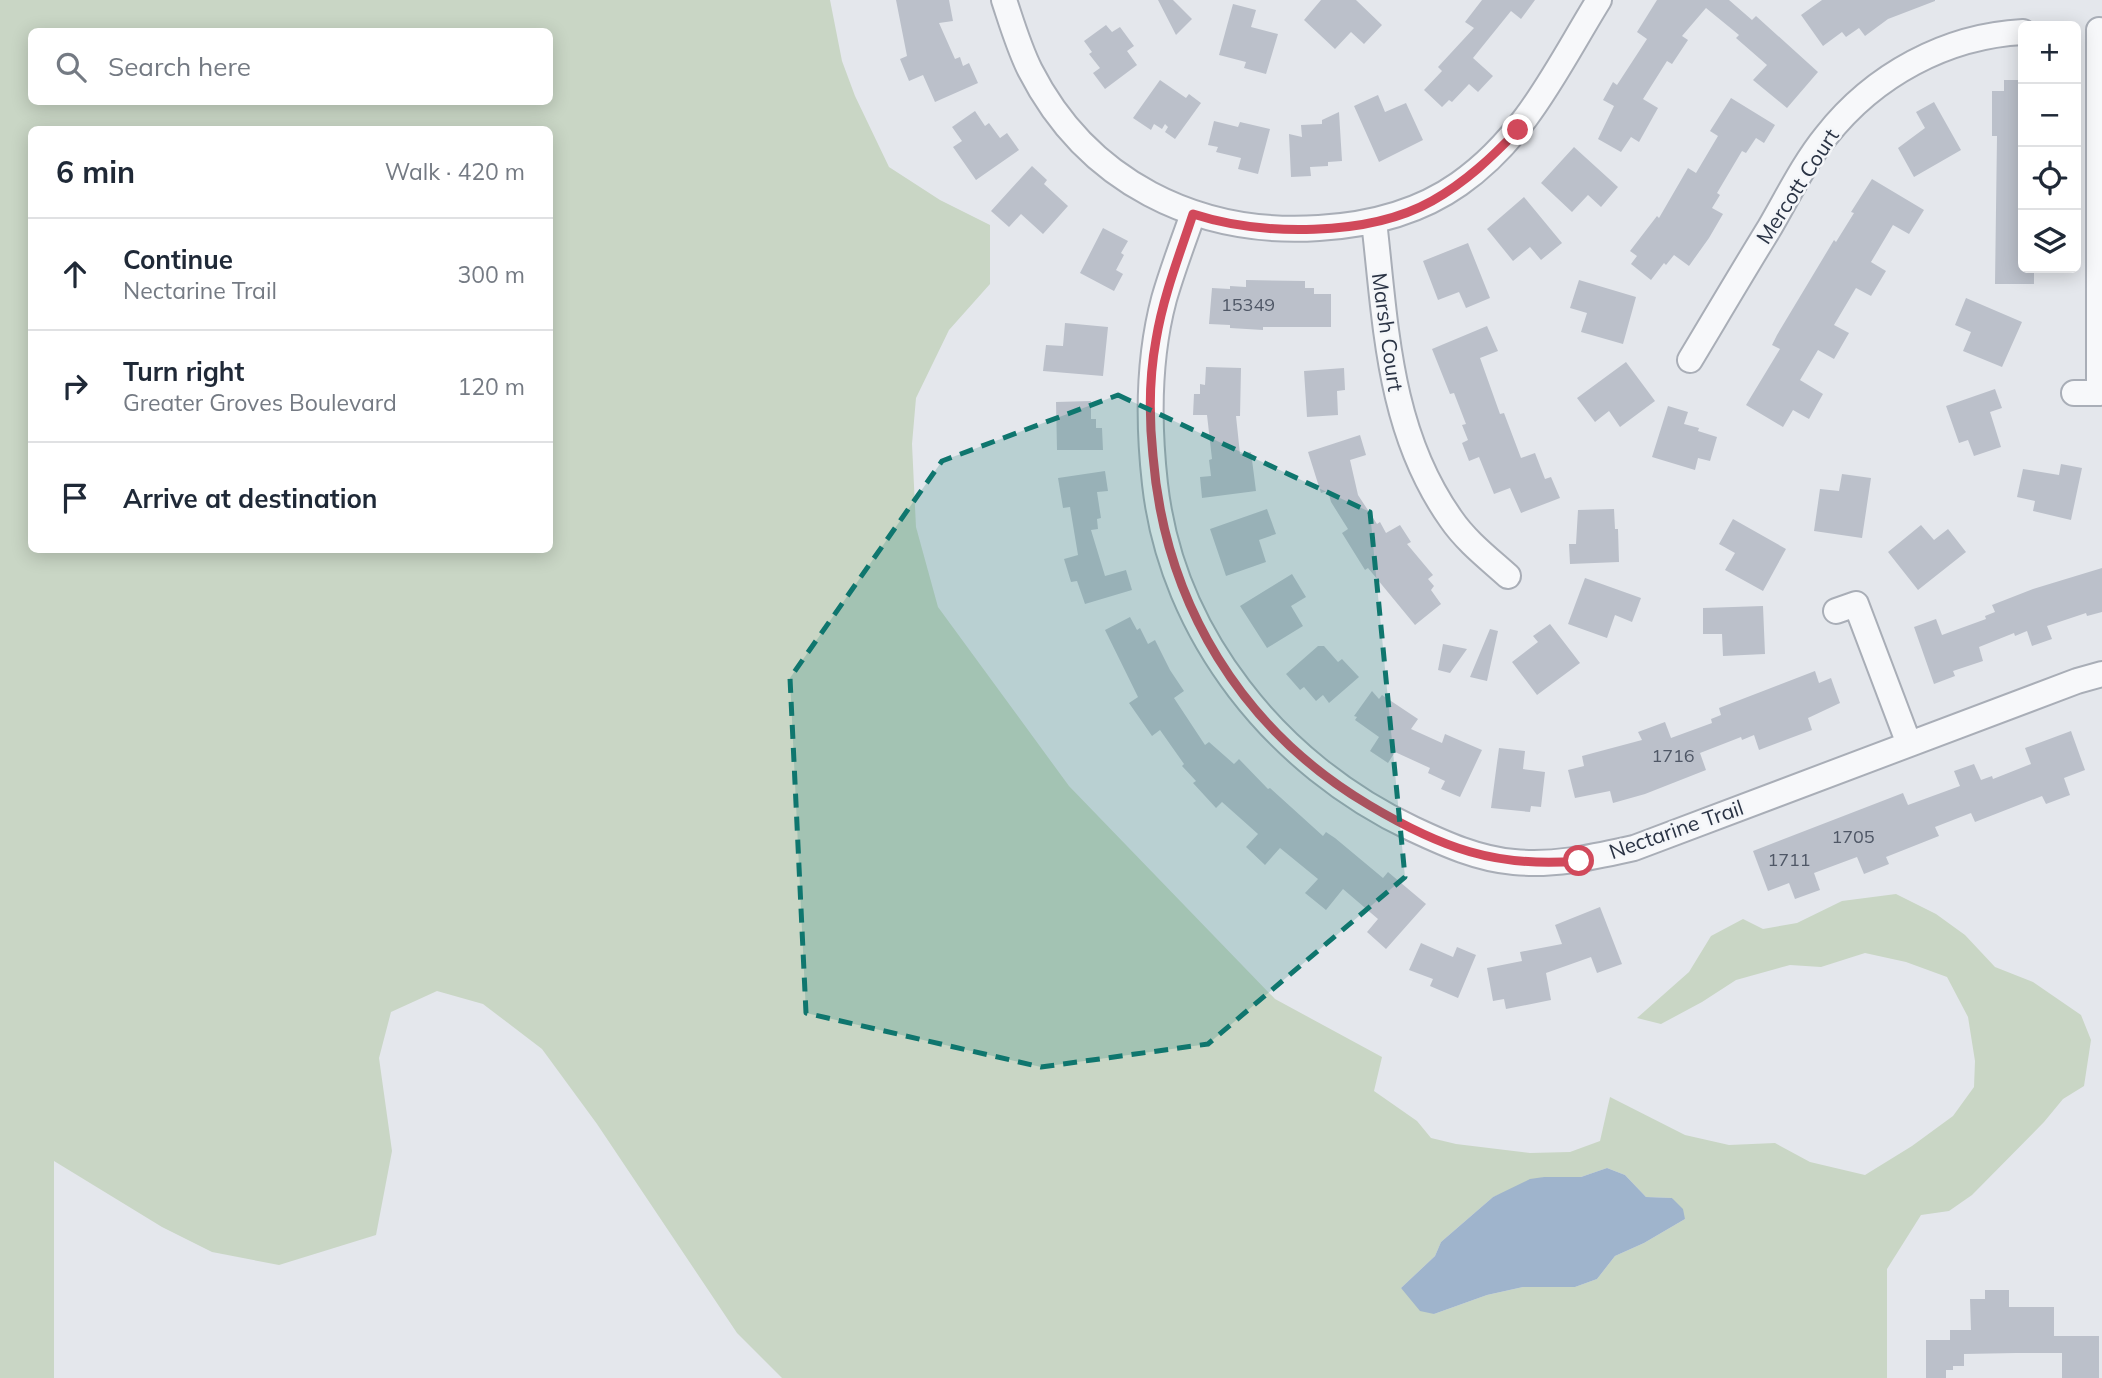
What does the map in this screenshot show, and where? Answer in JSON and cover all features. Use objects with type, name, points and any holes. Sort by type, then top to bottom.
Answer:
[{"type":"street","points":[[1004,0],[1030,69],[1045,96],[1069,127],[1097,156],[1129,182],[1164,202],[1193,214],[1250,228],[1293,230],[1335,227],[1404,213],[1430,202],[1459,184],[1486,163],[1536,107],[1600,0]]},
{"type":"street","points":[[2074,393],[2099,393],[2092,30]]},
{"type":"street","name":"Mercott Court","points":[[1690,360],[1815,150],[1850,108],[1883,81],[1928,55],[1986,36],[2018,33]]},
{"type":"street","name":"Nectarine Trail","points":[[1193,214],[1164,300],[1155,342],[1151,382],[1154,472],[1164,530],[1176,573],[1208,642],[1251,705],[1310,765],[1383,814],[1443,843],[1484,857],[1547,864],[1579,861],[1634,848],[2077,681],[2102,674]]},
{"type":"street","name":"Marsh Court","points":[[1374,221],[1389,363],[1412,447],[1432,489],[1451,520],[1468,540],[1508,576]]},
{"type":"street","points":[[1836,611],[1856,604],[1909,744]]},
{"type":"highlighted area","points":[[1118,395],[1370,512],[1405,877],[1208,1044],[1041,1067],[806,1013],[790,678],[942,461]]},
{"type":"green space","points":[[0,0],[830,0],[842,61],[855,96],[889,167],[940,200],[990,225],[990,284],[949,330],[916,398],[912,444],[916,527],[938,607],[1069,786],[1275,999],[1382,1057],[1374,1091],[1417,1121],[1431,1138],[1456,1144],[1530,1153],[1570,1152],[1600,1141],[1610,1097],[1685,1135],[1729,1145],[1775,1143],[1810,1162],[1865,1175],[1953,1116],[1974,1087],[1975,1061],[1968,1017],[1947,977],[1906,962],[1865,953],[1821,967],[1790,965],[1736,980],[1661,1024],[1637,1018],[1689,972],[1711,936],[1743,919],[1763,929],[1797,923],[1842,901],[1896,894],[1936,914],[1965,935],[1995,967],[2033,982],[2081,1015],[2091,1040],[2084,1086],[2063,1099],[1972,1195],[1949,1211],[1921,1215],[1887,1269],[1887,1378],[782,1378],[737,1333],[597,1124],[542,1049],[483,1004],[437,991],[391,1012],[379,1058],[392,1151],[376,1235],[279,1265],[212,1252],[162,1227],[54,1161],[54,1378],[0,1378]],"holes":[[[1607,1168],[1625,1175],[1646,1197],[1672,1198],[1685,1219],[1615,1256],[1597,1279],[1575,1287],[1523,1287],[1487,1295],[1434,1314],[1401,1288],[1435,1256],[1441,1242],[1493,1197],[1544,1177],[1581,1177]]]},
{"type":"water","points":[[1607,1168],[1625,1175],[1646,1197],[1672,1198],[1683,1209],[1685,1219],[1615,1256],[1597,1279],[1575,1287],[1523,1287],[1487,1295],[1434,1314],[1420,1311],[1401,1288],[1435,1256],[1441,1242],[1493,1197],[1530,1179],[1581,1177]]},
{"type":"building","points":[[896,0],[949,0],[953,21],[939,23],[955,59],[960,57],[963,66],[969,63],[978,83],[935,102],[923,75],[909,81],[900,59],[907,56]]},
{"type":"building","points":[[1158,0],[1173,0],[1192,19],[1176,35]]},
{"type":"building","points":[[1321,0],[1356,0],[1382,25],[1364,44],[1351,32],[1335,49],[1304,20]]},
{"type":"building","points":[[1482,0],[1535,0],[1521,19],[1511,11],[1473,58],[1493,76],[1478,92],[1469,84],[1452,102],[1449,100],[1442,107],[1424,90],[1442,71],[1438,67],[1474,28],[1465,22]]},
{"type":"building","points":[[1657,0],[1729,0],[1752,20],[1756,16],[1818,72],[1787,108],[1753,80],[1767,65],[1736,38],[1739,35],[1706,8],[1682,36],[1688,40],[1672,64],[1667,61],[1643,99],[1658,108],[1639,142],[1631,137],[1621,152],[1598,139],[1614,106],[1603,100],[1613,82],[1617,85],[1647,39],[1637,32]]},
{"type":"building","points":[[1822,0],[1935,1],[1888,19],[1865,36],[1859,28],[1846,37],[1842,32],[1823,46],[1801,15]]},
{"type":"building","points":[[1233,4],[1256,10],[1251,27],[1278,34],[1266,74],[1244,68],[1246,62],[1219,55]]},
{"type":"building","points":[[1106,25],[1112,32],[1120,27],[1134,46],[1127,51],[1137,65],[1105,89],[1093,73],[1100,68],[1089,54],[1092,52],[1084,41]]},
{"type":"building","points":[[1160,80],[1186,98],[1189,94],[1201,103],[1175,139],[1165,132],[1168,127],[1165,124],[1162,129],[1154,124],[1151,130],[1133,118]]},
{"type":"building","points":[[2004,80],[2018,80],[2018,273],[2034,273],[2034,284],[1995,284],[1997,136],[1992,136],[1992,91],[2004,91]]},
{"type":"building","points":[[1378,95],[1385,112],[1406,103],[1423,140],[1379,162],[1354,106]]},
{"type":"building","points":[[1731,98],[1775,125],[1764,143],[1756,138],[1746,153],[1742,151],[1717,193],[1720,195],[1712,208],[1723,214],[1689,266],[1674,255],[1651,280],[1631,264],[1637,256],[1630,251],[1657,216],[1659,218],[1688,168],[1696,173],[1718,136],[1710,131]]},
{"type":"building","points":[[1934,102],[1961,150],[1914,177],[1898,148],[1925,128],[1916,112]]},
{"type":"building","points":[[975,111],[985,126],[989,123],[1000,138],[1007,133],[1019,150],[976,180],[953,147],[962,141],[952,127]]},
{"type":"building","points":[[1339,112],[1342,161],[1328,162],[1328,166],[1310,167],[1311,176],[1291,177],[1289,134],[1302,137],[1301,125],[1322,124],[1322,120]]},
{"type":"building","points":[[1214,121],[1238,127],[1240,122],[1270,129],[1258,174],[1238,169],[1241,158],[1216,152],[1218,147],[1208,145]]},
{"type":"building","points":[[1574,147],[1618,187],[1601,207],[1588,195],[1572,212],[1541,183]]},
{"type":"building","points":[[1032,166],[1047,180],[1044,184],[1068,206],[1043,234],[1021,214],[1009,227],[991,211]]},
{"type":"building","points":[[1872,179],[1924,210],[1909,234],[1893,225],[1871,262],[1886,271],[1871,296],[1856,288],[1834,325],[1849,333],[1834,359],[1818,350],[1800,380],[1823,394],[1809,419],[1793,410],[1783,427],[1746,405],[1780,349],[1772,345],[1777,335],[1834,240],[1836,242],[1854,213],[1851,212]]},
{"type":"building","points":[[1524,197],[1562,243],[1541,260],[1530,247],[1513,261],[1487,229]]},
{"type":"building","points":[[1103,228],[1128,241],[1116,270],[1123,274],[1114,291],[1080,273]]},
{"type":"building","points":[[1468,243],[1490,298],[1466,308],[1459,292],[1438,300],[1423,261]]},
{"type":"building","points":[[1246,280],[1305,281],[1305,288],[1314,288],[1314,294],[1331,294],[1331,327],[1263,327],[1263,330],[1209,324],[1212,288],[1246,287]]},
{"type":"building","points":[[1579,280],[1636,297],[1623,344],[1581,332],[1587,313],[1570,308]]},
{"type":"building","points":[[1966,298],[2022,322],[2002,367],[1963,351],[1971,332],[1955,325]]},
{"type":"building","points":[[1065,323],[1108,327],[1103,376],[1043,371],[1046,345],[1063,346]]},
{"type":"building","points":[[1487,326],[1498,351],[1480,358],[1500,414],[1504,413],[1521,458],[1535,453],[1545,479],[1551,477],[1560,498],[1521,513],[1510,488],[1494,494],[1479,457],[1469,461],[1462,443],[1468,440],[1462,425],[1466,424],[1454,393],[1450,394],[1432,349]]},
{"type":"building","points":[[1626,362],[1655,401],[1620,427],[1609,411],[1595,422],[1577,398]]},
{"type":"building","points":[[1206,367],[1241,368],[1240,416],[1236,416],[1240,454],[1251,452],[1256,491],[1202,498],[1200,477],[1211,476],[1209,460],[1212,459],[1207,415],[1193,415],[1194,394],[1200,394],[1200,384],[1205,385]]},
{"type":"building","points":[[1344,368],[1345,390],[1337,391],[1338,415],[1307,417],[1304,371]]},
{"type":"building","points":[[1995,389],[2002,408],[1990,412],[2001,447],[1974,456],[1968,440],[1959,443],[1946,406]]},
{"type":"building","points":[[1091,401],[1091,419],[1096,419],[1096,428],[1102,428],[1103,450],[1057,450],[1056,402]]},
{"type":"building","points":[[1668,406],[1688,412],[1684,424],[1717,437],[1710,461],[1698,458],[1695,470],[1652,457]]},
{"type":"building","points":[[1360,435],[1366,455],[1350,460],[1358,495],[1386,533],[1400,525],[1411,542],[1407,544],[1433,575],[1428,579],[1434,586],[1431,590],[1441,604],[1415,625],[1368,568],[1365,570],[1342,533],[1348,529],[1331,502],[1328,491],[1321,493],[1308,452]]},
{"type":"building","points":[[2061,464],[2082,468],[2071,520],[2033,511],[2035,501],[2017,497],[2023,469],[2059,475]]},
{"type":"building","points":[[1105,471],[1108,491],[1097,492],[1101,518],[1097,519],[1098,529],[1091,530],[1105,576],[1126,570],[1132,590],[1085,604],[1077,581],[1071,582],[1064,559],[1078,555],[1070,507],[1063,508],[1058,478]]},
{"type":"building","points":[[1842,474],[1871,478],[1862,538],[1814,531],[1820,489],[1839,491]]},
{"type":"building","points":[[1267,509],[1276,534],[1259,540],[1266,562],[1226,576],[1210,529]]},
{"type":"building","points":[[1614,509],[1615,529],[1618,529],[1619,562],[1570,564],[1569,544],[1576,544],[1578,510]]},
{"type":"building","points":[[1733,519],[1786,549],[1763,591],[1725,570],[1735,553],[1719,544]]},
{"type":"building","points":[[1921,525],[1934,540],[1948,529],[1966,552],[1918,590],[1888,552]]},
{"type":"building","points":[[2102,568],[2102,612],[2087,616],[2086,613],[2047,626],[2052,639],[2032,646],[2027,631],[2015,636],[2014,633],[1979,647],[1983,661],[1953,671],[1955,676],[1934,684],[1914,627],[1936,619],[1942,635],[1986,619],[1985,616],[1995,612],[1992,605]]},
{"type":"building","points":[[1292,574],[1306,597],[1291,606],[1303,626],[1267,648],[1240,606]]},
{"type":"building","points":[[1585,578],[1641,598],[1632,622],[1615,615],[1607,638],[1568,624]]},
{"type":"building","points":[[1763,606],[1765,654],[1723,656],[1722,634],[1703,634],[1703,608]]},
{"type":"building","points":[[1130,617],[1137,630],[1140,628],[1148,644],[1155,640],[1184,691],[1174,698],[1205,745],[1209,742],[1234,764],[1239,759],[1268,789],[1323,836],[1326,832],[1335,838],[1383,878],[1388,872],[1426,904],[1386,949],[1367,932],[1378,919],[1343,889],[1326,910],[1305,893],[1318,879],[1280,848],[1265,865],[1246,847],[1258,834],[1222,802],[1216,808],[1193,783],[1196,781],[1182,766],[1184,764],[1160,730],[1152,736],[1129,703],[1138,697],[1105,630]]},
{"type":"building","points":[[1550,624],[1580,663],[1537,695],[1512,662],[1538,642],[1533,636]]},
{"type":"building","points":[[1490,629],[1498,631],[1487,681],[1470,677]]},
{"type":"building","points":[[1443,644],[1467,649],[1450,673],[1438,670]]},
{"type":"building","points":[[1318,646],[1324,646],[1338,662],[1342,659],[1359,677],[1329,703],[1323,695],[1316,701],[1304,687],[1300,690],[1286,674]]},
{"type":"building","points":[[1815,671],[1819,683],[1831,678],[1840,703],[1808,718],[1812,730],[1759,750],[1754,735],[1742,740],[1741,737],[1700,753],[1706,770],[1645,794],[1613,803],[1610,791],[1575,798],[1568,770],[1584,766],[1582,756],[1642,740],[1638,732],[1665,722],[1671,738],[1712,723],[1711,719],[1721,715],[1719,708]]},
{"type":"building","points":[[1372,691],[1379,699],[1382,695],[1418,719],[1411,729],[1442,743],[1445,734],[1482,750],[1460,797],[1441,789],[1445,781],[1428,773],[1430,768],[1395,752],[1388,763],[1370,751],[1379,737],[1355,720],[1357,717],[1354,716]]},
{"type":"building","points":[[2071,731],[2085,770],[2064,778],[2070,795],[2046,804],[2042,796],[1975,822],[1971,813],[1935,827],[1939,836],[1886,857],[1889,864],[1864,874],[1857,857],[1814,873],[1820,890],[1795,899],[1789,883],[1768,891],[1753,851],[1903,793],[1908,805],[1960,786],[1954,771],[1974,764],[1981,780],[1992,776],[1993,779],[2031,764],[2025,748]]},
{"type":"building","points":[[1499,748],[1525,751],[1523,769],[1545,772],[1541,807],[1531,806],[1530,812],[1491,808]]},
{"type":"building","points":[[1600,907],[1622,964],[1597,973],[1591,957],[1546,973],[1551,1000],[1506,1009],[1504,999],[1493,1001],[1487,968],[1522,961],[1520,952],[1562,944],[1555,925]]},
{"type":"building","points":[[1421,943],[1453,957],[1457,947],[1476,955],[1458,998],[1430,986],[1433,979],[1409,970]]},
{"type":"building","points":[[1985,1290],[2009,1290],[2009,1307],[2054,1307],[2054,1336],[2099,1336],[2099,1378],[2062,1378],[2062,1353],[2016,1353],[1964,1354],[1964,1366],[1953,1366],[1953,1370],[1946,1370],[1946,1378],[1926,1378],[1926,1340],[1950,1340],[1950,1330],[1971,1330],[1970,1299],[1985,1299]]},
{"type":"route","points":[[1518,130],[1486,163],[1459,184],[1430,202],[1374,221],[1293,230],[1250,228],[1193,214],[1164,300],[1155,342],[1151,382],[1151,432],[1155,486],[1176,573],[1208,642],[1251,705],[1310,765],[1348,793],[1443,843],[1484,857],[1511,862],[1547,864],[1579,861]]}]
